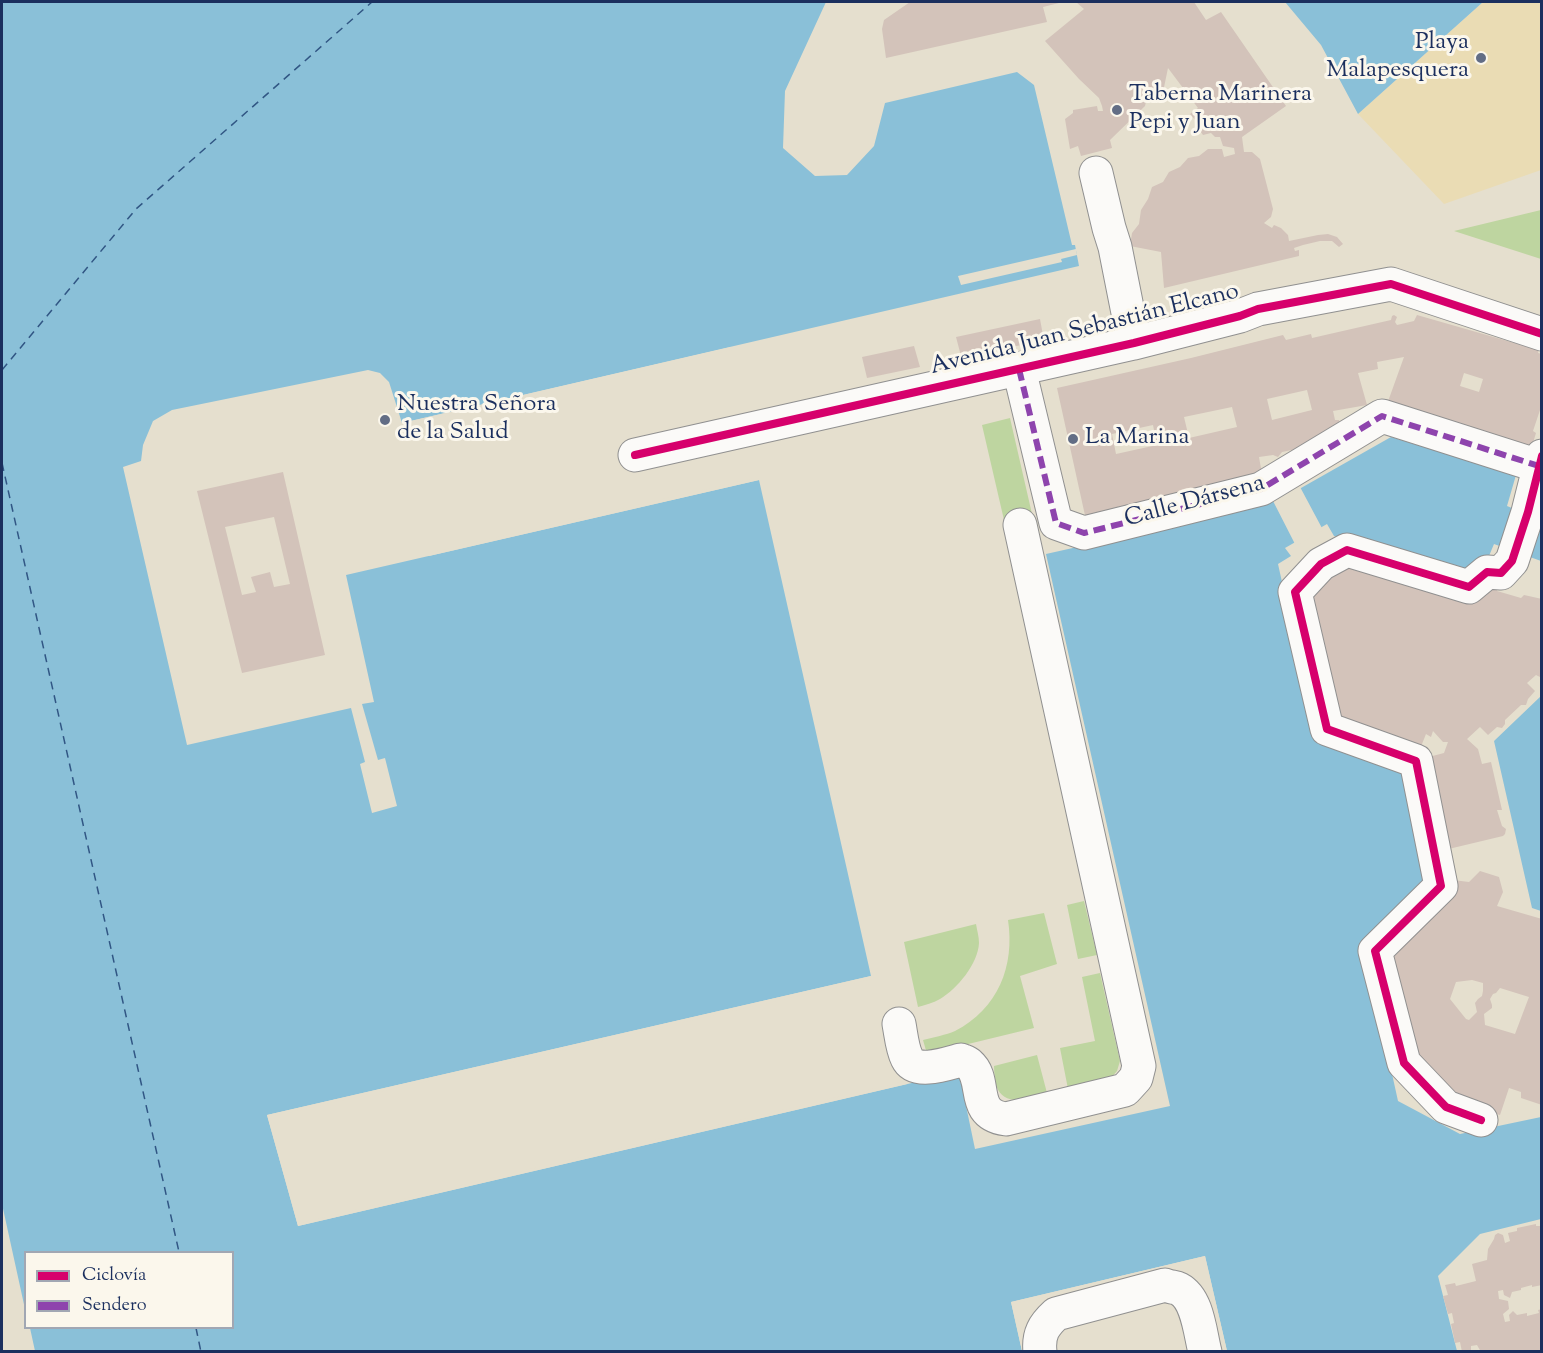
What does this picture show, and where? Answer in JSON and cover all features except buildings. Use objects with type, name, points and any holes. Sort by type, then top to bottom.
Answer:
[{"type":"street","points":[[1096,173],[1115,247],[1134,343]]},
{"type":"street","name":"Avenida Juan Sebastián Elcano","points":[[635,455],[1134,343],[1240,316],[1258,309],[1391,284],[1542,334]]},
{"type":"street","name":"Calle Dársena","points":[[1019,369],[1056,523],[1084,532],[1261,489],[1382,416],[1539,471]]},
{"type":"street","points":[[1481,1120],[1446,1107],[1404,1063],[1375,951],[1442,886],[1416,761],[1327,729],[1295,592],[1321,564],[1347,550],[1469,587],[1487,572],[1501,573],[1512,561],[1539,471]]},
{"type":"street","points":[[899,1024],[907,1058],[912,1065],[920,1068],[961,1060],[971,1065],[986,1110],[994,1118],[1006,1119],[1125,1090],[1136,1078],[1139,1066],[1020,525]]},
{"type":"street","points":[[1040,1352],[1041,1335],[1046,1323],[1056,1314],[1165,1285],[1179,1289],[1189,1297],[1194,1307],[1205,1352]]},
{"type":"green space","points":[[1541,210],[1541,259],[1454,231]]},
{"type":"green space","points":[[1010,418],[1032,514],[1004,520],[982,425]]},
{"type":"green space","points":[[1084,901],[1097,955],[1078,959],[1067,905]]},
{"type":"green space","points":[[1044,913],[1057,964],[1020,976],[1034,1028],[927,1054],[923,1040],[955,1031],[970,1022],[993,998],[1006,970],[1009,954],[1008,920]]},
{"type":"green space","points":[[976,924],[978,951],[966,975],[940,999],[918,1007],[904,942]]},
{"type":"green space","points":[[1100,973],[1120,1061],[1117,1071],[1111,1078],[1068,1089],[1060,1048],[1095,1041],[1082,977]]},
{"type":"green space","points":[[1037,1055],[1047,1093],[1018,1100],[1005,1097],[996,1085],[994,1066]]},
{"type":"sand","name":"Playa Malapesquera","points":[[1483,2],[1541,2],[1541,170],[1444,204],[1358,114]]},
{"type":"water","points":[[2,2],[826,2],[785,91],[783,148],[815,176],[847,175],[874,146],[885,103],[1017,72],[1034,85],[1072,245],[1075,245],[1079,266],[402,423],[389,382],[380,373],[368,370],[172,410],[153,421],[143,445],[141,461],[123,467],[187,745],[351,708],[365,762],[360,764],[372,813],[397,806],[385,758],[378,760],[362,704],[374,702],[346,575],[759,480],[871,976],[267,1115],[298,1226],[959,1072],[975,1149],[1170,1106],[1046,554],[1265,505],[1301,488],[1391,437],[1516,475],[1507,506],[1541,520],[1541,561],[1494,544],[1489,556],[1466,576],[1334,536],[1327,524],[1285,548],[1291,556],[1278,564],[1316,735],[1406,762],[1430,878],[1363,942],[1398,1101],[1460,1134],[1541,1117],[1541,1219],[1480,1234],[1438,1276],[1457,1351],[1227,1351],[1205,1256],[1011,1302],[1022,1351],[35,1351],[30,1329],[234,1329],[234,1251],[24,1251],[24,1304],[2,1204]]},
{"type":"water","points":[[1285,2],[1483,2],[1358,114],[1321,45]]},
{"type":"water","points":[[1541,696],[1541,911],[1532,908],[1494,741]]},
{"type":"pier","points":[[1076,249],[1077,255],[1061,259],[1062,262],[961,285],[958,276]]},
{"type":"pier","points":[[731,347],[732,350],[403,426],[402,423]]},
{"type":"pier","points":[[759,477],[759,480],[429,556],[428,553]]},
{"type":"pier","points":[[1299,485],[1323,530],[1296,546],[1272,499]]},
{"type":"pier","points":[[871,976],[872,979],[270,1117],[300,1223],[906,1081],[907,1084],[298,1226],[267,1115]]},
{"type":"pier","points":[[1205,1256],[1227,1351],[1224,1352],[1203,1260],[1014,1304],[1025,1351],[1022,1351],[1011,1302]]},
{"type":"ferry route","points":[[2,370],[136,209],[372,2]]},
{"type":"ferry route","points":[[2,463],[179,1251]]},
{"type":"ferry route","points":[[196,1329],[201,1352]]},
{"type":"marked path","points":[[1019,369],[1056,523],[1084,533],[1261,489],[1382,416],[1542,467]]},
{"type":"cycle path","points":[[635,455],[1134,343],[1240,316],[1258,309],[1391,284],[1542,334]]},
{"type":"cycle path","points":[[1481,1120],[1446,1107],[1404,1063],[1375,951],[1441,886],[1416,761],[1327,729],[1295,592],[1321,564],[1347,550],[1469,587],[1487,572],[1501,573],[1512,561],[1528,512],[1542,456]]},
{"type":"place","name":"Playa Malapesquera","points":[[1481,58]]},
{"type":"place","name":"Taberna Marinera Pepi y Juan","points":[[1117,110]]},
{"type":"place","name":"Nuestra Señora de la Salud","points":[[385,420]]},
{"type":"place","name":"La Marina","points":[[1073,439]]}]
